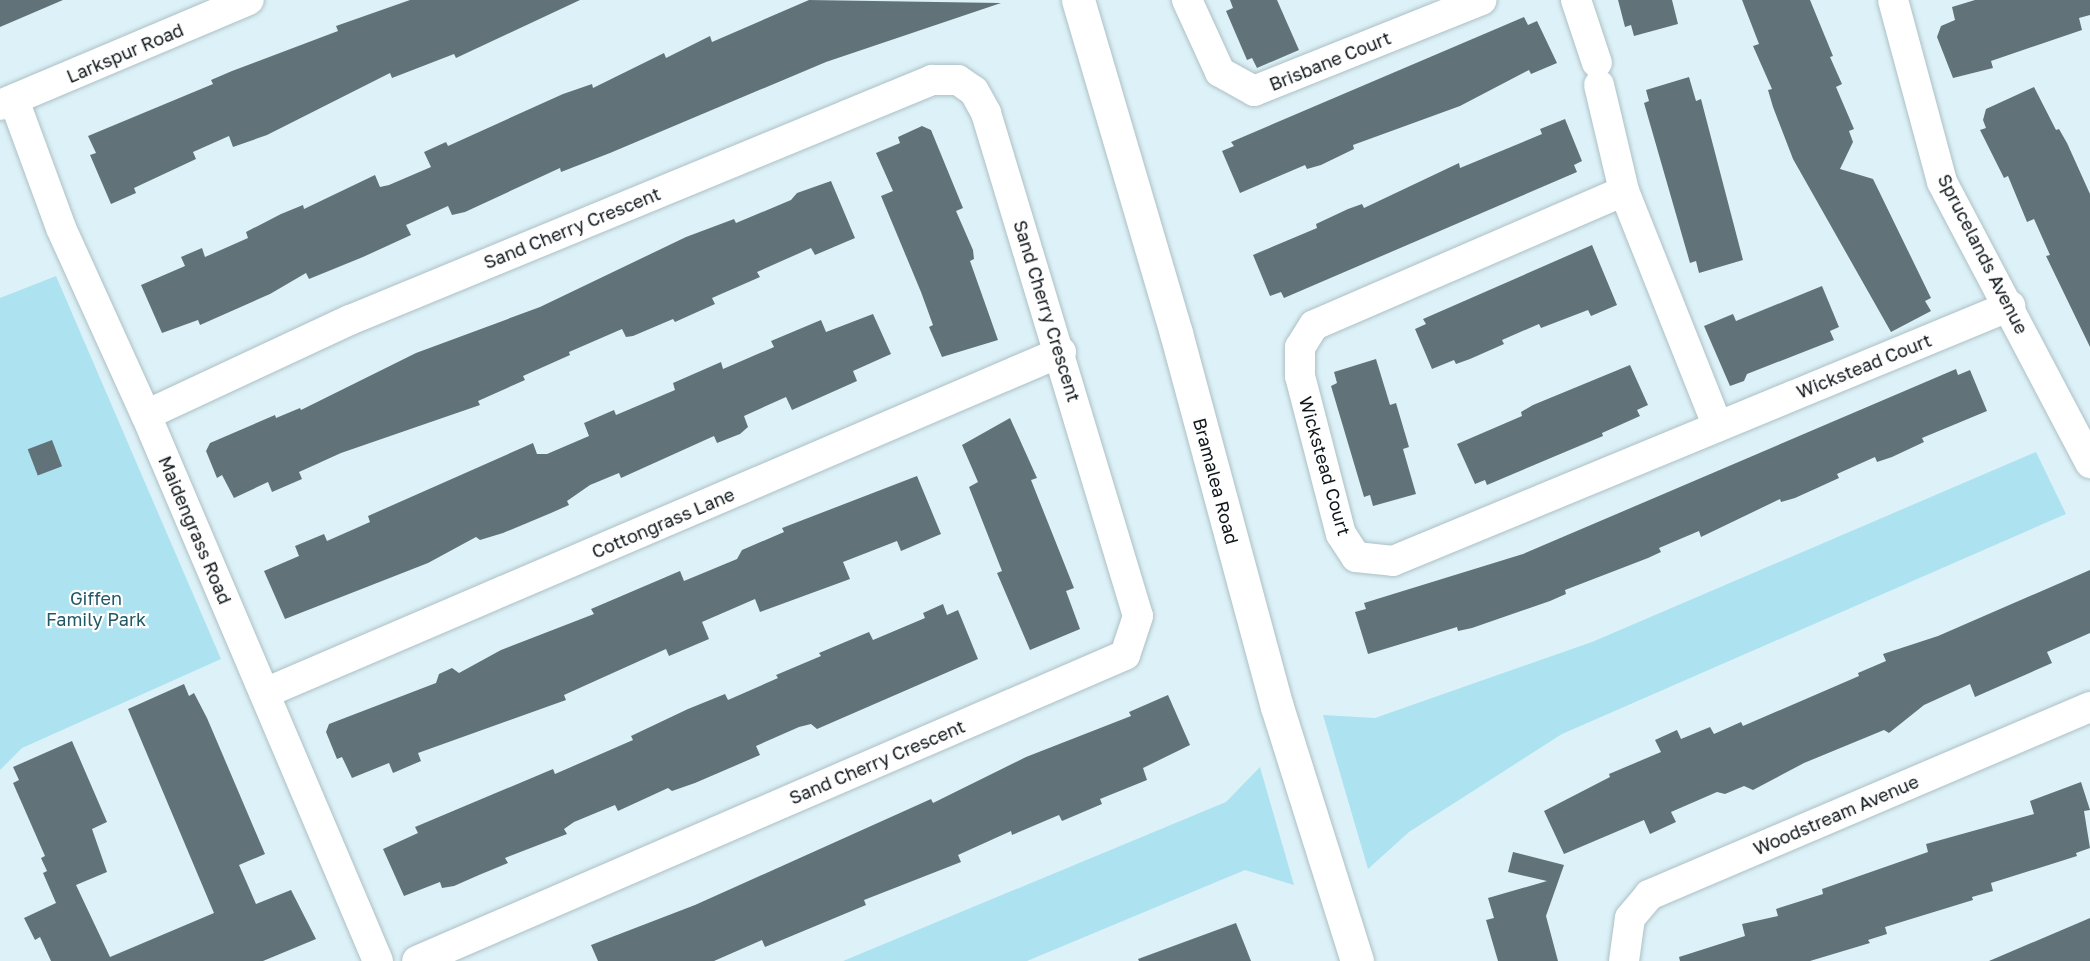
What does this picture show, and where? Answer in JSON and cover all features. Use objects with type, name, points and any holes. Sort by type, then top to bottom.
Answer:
[{"type":"main road","name":"Bramalea Road","points":[[1078,0],[1176,333],[1277,707],[1357,961]]},
{"type":"street","name":"Larkspur Road","points":[[7,102],[249,0]]},
{"type":"street","name":"Brisbane Court","points":[[1187,0],[1220,72],[1254,91],[1482,0]]},
{"type":"street","points":[[1576,0],[1598,74],[1624,191],[1717,425]]},
{"type":"street","name":"Sprucelands Avenue","points":[[1893,0],[1942,182],[2010,306],[2090,464]]},
{"type":"street","name":"Sand Cherry Crescent","points":[[146,415],[350,320],[932,80],[958,80],[974,91],[986,113],[1061,352],[1138,616],[1125,655],[417,961]]},
{"type":"street","name":"Maidengrass Road","points":[[7,102],[146,415],[378,961]]},
{"type":"street","name":"Wickstead Court","points":[[1624,191],[1314,325],[1300,347],[1300,376],[1341,534],[1356,557],[1393,561],[1717,425],[2010,306]]},
{"type":"street","name":"Cottongrass Lane","points":[[265,693],[1061,352]]},
{"type":"street","name":"Woodstream Avenue","points":[[1624,961],[1630,918],[1649,895],[2090,706]]},
{"type":"green space","name":"Giffen Family Park","points":[[56,276],[221,659],[22,748],[0,770],[0,298]]},
{"type":"green space","points":[[2036,452],[2066,514],[1562,734],[1409,832],[1368,869],[1323,715],[1375,718],[1592,642]]},
{"type":"green space","points":[[1260,767],[1294,885],[1245,870],[1027,961],[843,961],[1226,802]]},
{"type":"building","points":[[0,0],[63,0],[0,27]]},
{"type":"building","points":[[410,0],[580,0],[456,58],[454,54],[392,78],[390,73],[267,135],[233,147],[229,136],[193,152],[196,159],[134,188],[136,193],[111,204],[90,155],[96,153],[88,136],[213,84],[211,80],[232,71],[338,31],[336,26]]},
{"type":"building","points":[[809,0],[1001,3],[826,62],[610,153],[561,172],[560,168],[465,212],[452,215],[448,206],[406,225],[411,235],[363,257],[309,279],[306,273],[270,294],[200,325],[198,320],[162,333],[141,285],[185,266],[181,257],[202,248],[205,257],[248,238],[246,232],[281,214],[303,205],[304,209],[375,175],[380,187],[389,185],[431,167],[424,152],[446,142],[448,146],[563,94],[592,84],[593,88],[664,53],[666,58],[710,36],[712,42]]},
{"type":"building","points":[[1230,0],[1277,0],[1299,50],[1257,68],[1252,58],[1247,60],[1226,11],[1233,8]]},
{"type":"building","points":[[1618,0],[1672,0],[1678,24],[1634,36],[1631,25],[1625,27]]},
{"type":"building","points":[[1742,0],[1810,0],[1833,56],[1830,57],[1842,84],[1836,87],[1854,129],[1849,131],[1853,142],[1840,169],[1873,179],[1931,298],[1925,301],[1931,311],[1891,332],[1793,159],[1773,107],[1768,90],[1772,89],[1753,46],[1759,44]]},
{"type":"building","points":[[1975,0],[2090,0],[2090,15],[2079,18],[2082,30],[1991,61],[1993,68],[1953,78],[1937,37],[1941,26],[1955,20],[1952,7]]},
{"type":"building","points":[[1524,17],[1528,25],[1537,21],[1557,63],[1531,74],[1529,70],[1460,106],[1353,145],[1354,149],[1321,165],[1307,169],[1305,165],[1240,193],[1222,151],[1234,146],[1231,142]]},
{"type":"building","points":[[1689,77],[1696,101],[1701,99],[1743,260],[1699,273],[1696,261],[1690,263],[1644,103],[1649,101],[1646,90]]},
{"type":"building","points":[[2034,87],[2056,130],[2059,129],[2067,143],[2090,194],[2090,347],[2046,256],[2050,255],[2034,219],[2027,222],[2008,176],[2004,178],[1980,130],[1986,128],[1983,120],[1986,109]]},
{"type":"building","points":[[1565,119],[1582,161],[1574,165],[1577,172],[1284,298],[1281,292],[1270,296],[1253,255],[1317,228],[1316,224],[1348,209],[1362,204],[1364,208],[1459,163],[1460,168],[1542,134],[1540,129]]},
{"type":"building","points":[[922,126],[931,130],[963,208],[956,211],[973,250],[974,259],[970,261],[998,340],[942,357],[929,327],[933,325],[921,292],[881,196],[893,191],[876,153],[900,143],[898,137]]},
{"type":"building","points":[[831,181],[855,238],[815,255],[811,248],[757,272],[760,277],[712,298],[715,304],[675,322],[673,319],[626,337],[622,329],[569,352],[570,355],[523,376],[525,380],[478,401],[480,405],[341,453],[299,472],[302,479],[272,492],[268,482],[234,498],[222,475],[217,478],[206,451],[210,443],[275,415],[276,418],[300,408],[301,410],[416,353],[540,307],[686,237],[734,219],[736,223],[791,200],[797,193]]},
{"type":"building","points":[[1592,245],[1617,305],[1591,316],[1588,310],[1541,328],[1539,324],[1502,340],[1504,344],[1470,359],[1456,364],[1454,360],[1432,369],[1415,329],[1426,324],[1423,319]]},
{"type":"building","points":[[1822,286],[1839,327],[1830,331],[1834,340],[1747,374],[1744,381],[1730,386],[1704,326],[1733,314],[1736,321]]},
{"type":"building","points":[[873,314],[891,354],[853,371],[857,381],[792,410],[786,397],[744,416],[748,427],[740,434],[717,443],[714,436],[621,478],[619,473],[590,485],[567,501],[569,505],[551,513],[503,533],[480,540],[476,537],[428,563],[285,619],[264,571],[299,556],[295,546],[324,534],[327,541],[370,522],[368,516],[533,443],[537,454],[547,454],[589,436],[584,423],[614,410],[616,415],[675,390],[673,383],[721,362],[723,369],[774,347],[771,341],[821,320],[826,332]]},
{"type":"building","points":[[1376,359],[1390,405],[1396,403],[1409,447],[1403,449],[1416,494],[1373,506],[1370,495],[1364,497],[1331,386],[1337,383],[1334,372]]},
{"type":"building","points":[[1630,365],[1648,405],[1637,410],[1640,416],[1602,433],[1603,436],[1487,485],[1485,480],[1475,484],[1457,444],[1522,416],[1521,412],[1533,405]]},
{"type":"building","points":[[1956,369],[1958,375],[1970,370],[1987,411],[1922,438],[1924,442],[1892,457],[1877,462],[1875,457],[1837,474],[1839,478],[1795,498],[1781,502],[1780,499],[1701,537],[1699,531],[1659,548],[1661,552],[1565,590],[1566,594],[1550,601],[1472,628],[1458,631],[1457,627],[1368,654],[1355,612],[1366,609],[1364,603],[1523,554]]},
{"type":"building","points":[[1010,418],[1037,478],[1031,480],[1074,588],[1066,591],[1080,629],[1030,650],[997,573],[1002,571],[969,487],[978,482],[962,445]]},
{"type":"building","points":[[52,440],[62,466],[38,475],[28,449]]},
{"type":"building","points":[[917,476],[941,534],[901,551],[897,541],[843,562],[850,579],[760,612],[755,599],[702,622],[709,639],[669,656],[666,649],[564,695],[566,700],[418,753],[421,761],[393,773],[389,763],[352,778],[342,757],[337,759],[326,732],[329,724],[436,683],[439,674],[452,668],[459,673],[501,650],[594,614],[591,609],[680,571],[684,581],[737,559],[742,550],[784,532],[782,528]]},
{"type":"building","points":[[2090,570],[2090,633],[2047,652],[2052,663],[1975,697],[1970,684],[1924,705],[1889,733],[1884,730],[1804,763],[1753,790],[1744,786],[1725,794],[1717,792],[1671,812],[1676,822],[1650,834],[1644,820],[1564,854],[1544,811],[1610,777],[1609,774],[1661,752],[1655,740],[1677,730],[1681,739],[1710,727],[1714,734],[1741,722],[1743,726],[1859,676],[1858,673],[1886,661],[1883,654],[1938,636]]},
{"type":"building","points":[[943,604],[947,615],[958,610],[978,659],[817,729],[811,724],[799,727],[756,746],[760,755],[695,783],[672,791],[668,788],[618,811],[615,805],[574,822],[564,829],[567,834],[505,858],[508,863],[454,886],[442,888],[440,882],[404,896],[383,849],[418,833],[415,827],[553,769],[555,774],[633,740],[631,736],[688,709],[725,694],[728,700],[778,678],[776,675],[821,656],[819,653],[869,632],[873,640],[925,618],[923,613]]},
{"type":"building","points":[[184,684],[189,696],[194,693],[207,718],[265,854],[239,865],[256,904],[291,890],[316,939],[263,961],[51,961],[40,937],[35,940],[24,918],[56,903],[43,873],[47,871],[41,858],[45,856],[13,783],[19,780],[13,767],[72,741],[107,822],[92,829],[107,872],[76,885],[110,957],[214,913],[128,709]]},
{"type":"building","points":[[1168,695],[1190,745],[1143,768],[1147,780],[1100,799],[1102,804],[1062,821],[1059,815],[1012,835],[1011,831],[958,855],[961,862],[864,900],[866,905],[765,947],[762,940],[714,961],[598,961],[591,945],[695,905],[931,799],[933,803],[1026,757],[1131,716],[1129,712]]},
{"type":"building","points":[[2081,782],[2090,810],[2084,811],[2090,848],[2076,853],[2077,856],[1991,883],[1993,891],[1972,897],[1973,900],[1885,927],[1887,934],[1868,940],[1870,943],[1810,961],[1680,961],[1679,957],[1745,936],[1742,924],[1778,916],[1776,909],[1823,894],[1822,889],[1928,852],[1926,844],[2034,814],[2030,801]]},
{"type":"building","points":[[1513,852],[1564,865],[1546,916],[1558,961],[1498,961],[1486,920],[1494,918],[1488,898],[1547,881],[1508,872]]},
{"type":"building","points":[[2090,918],[2090,961],[1989,961]]},
{"type":"building","points":[[1236,923],[1251,961],[1139,961],[1138,959]]}]
